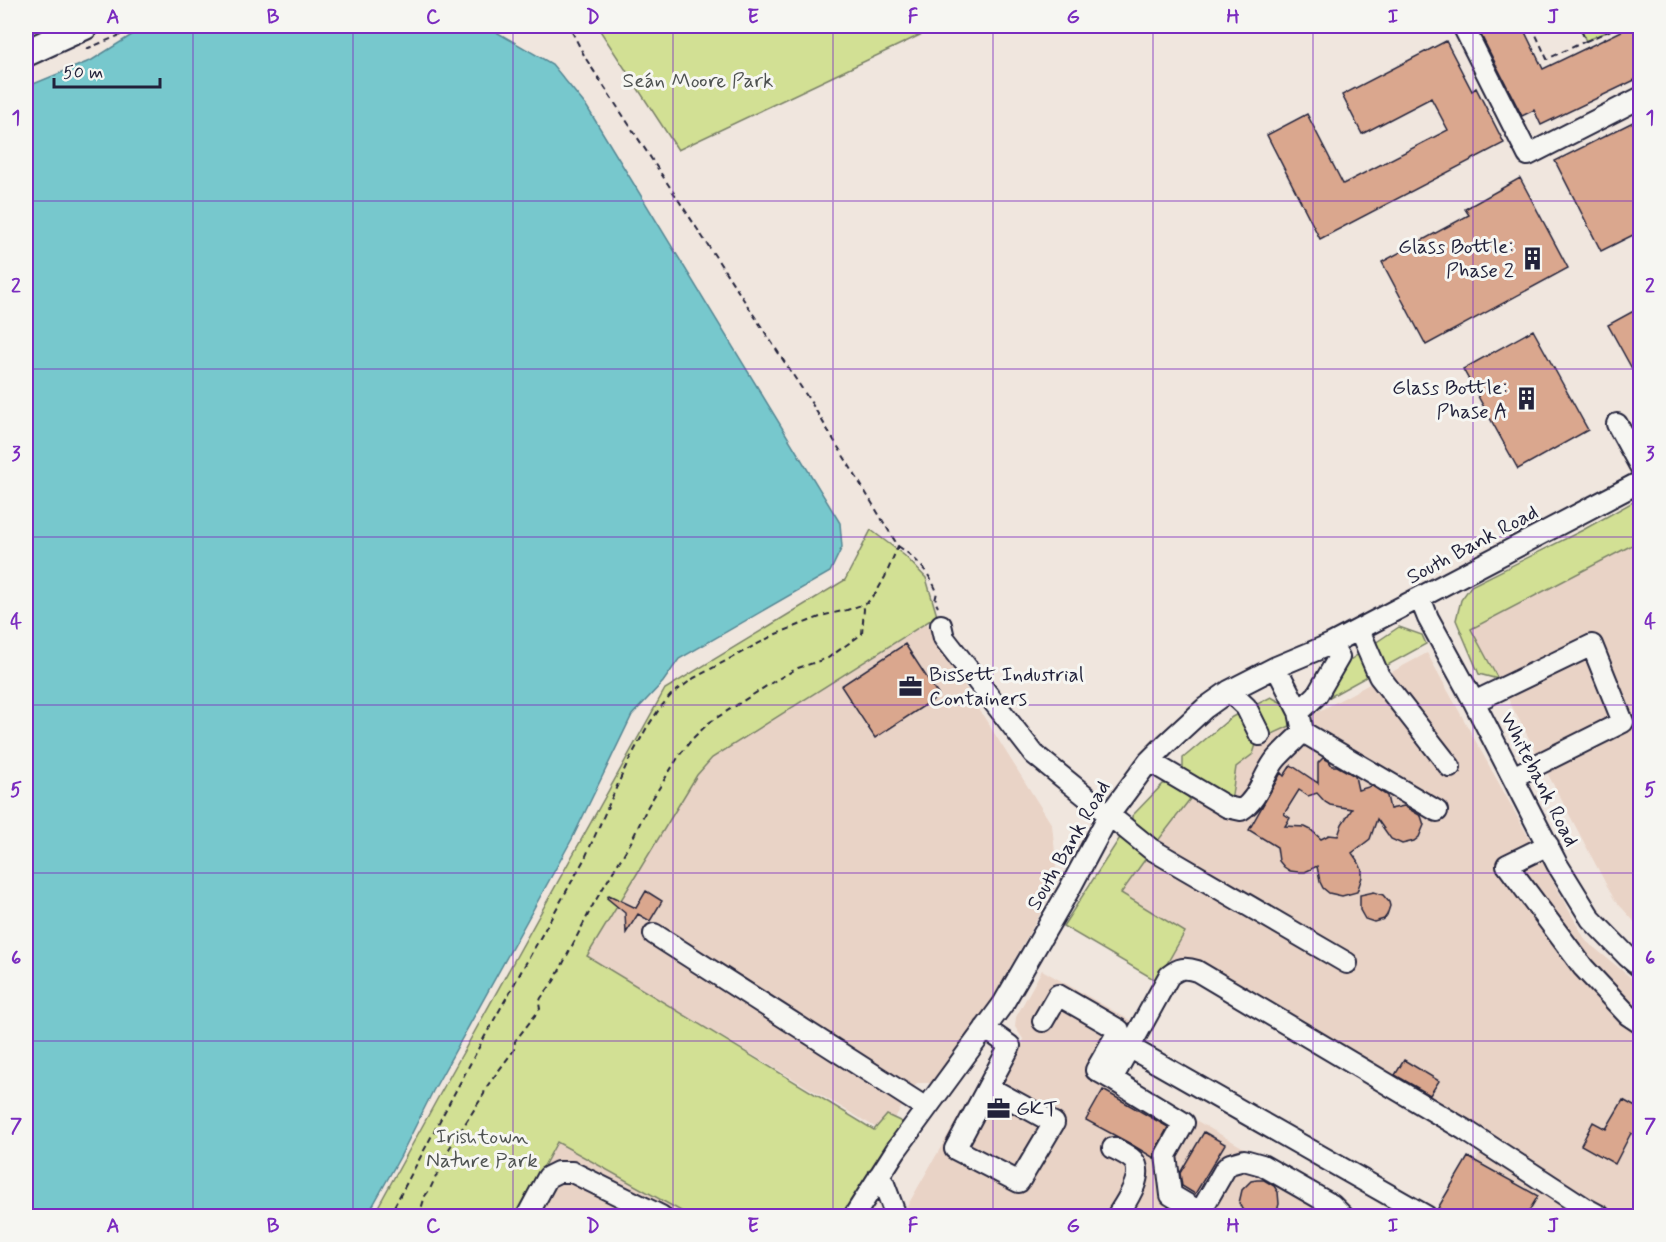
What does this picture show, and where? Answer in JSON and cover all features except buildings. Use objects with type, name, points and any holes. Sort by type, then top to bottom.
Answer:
[{"type":"main road","points":[[26,53],[85,26]]},
{"type":"street","points":[[1463,26],[1528,154],[1641,98]]},
{"type":"street","points":[[1617,424],[1641,466]]},
{"type":"street","name":"South Bank Road","points":[[854,1216],[926,1108],[1009,995],[1069,890],[1108,815],[1149,760],[1205,708],[1229,691],[1359,630],[1641,482]]},
{"type":"street","name":"Whitebank Road","points":[[1420,598],[1428,618],[1557,864],[1591,919],[1641,967]]},
{"type":"street","points":[[941,625],[944,638],[1034,754],[1151,849],[1347,963]]},
{"type":"street","points":[[1359,630],[1379,676],[1450,767]]},
{"type":"street","points":[[1299,712],[1317,695],[1339,657],[1330,644]]},
{"type":"street","points":[[1474,702],[1592,645],[1623,722],[1513,777]]},
{"type":"street","points":[[1276,667],[1299,712],[1303,732],[1437,811]]},
{"type":"street","points":[[1229,691],[1246,707],[1260,735]]},
{"type":"street","points":[[1149,760],[1227,807],[1241,810],[1248,806],[1275,760],[1303,732]]},
{"type":"street","points":[[1548,845],[1508,865],[1583,967],[1628,1015],[1641,1023]]},
{"type":"street","points":[[654,934],[926,1108]]},
{"type":"street","points":[[1112,1079],[1169,976],[1178,969],[1188,968],[1197,971],[1465,1130],[1600,1216]]},
{"type":"street","points":[[1043,1021],[1058,995],[1119,1030],[1096,1070],[1184,1123],[1166,1155],[1171,1195],[1199,1214],[1225,1169],[1230,1164],[1245,1160],[1262,1165],[1332,1205],[1343,1216]]},
{"type":"street","points":[[985,1028],[1010,1046],[955,1149],[1019,1182],[1054,1123],[988,1088]]},
{"type":"street","points":[[1129,1047],[1426,1216]]},
{"type":"street","points":[[1113,1148],[1132,1159],[1137,1171],[1137,1180],[1117,1216]]},
{"type":"street","points":[[527,1216],[548,1177],[558,1172],[572,1172],[661,1216]]},
{"type":"street","points":[[879,1176],[896,1216]]},
{"type":"path","points":[[568,26],[586,59],[812,404],[898,546],[914,556],[925,570],[937,592],[935,601],[941,625]]},
{"type":"path","points":[[760,26],[777,29],[810,29],[816,26]]},
{"type":"path","points":[[1532,26],[1547,59],[1620,26]]},
{"type":"path","points":[[1579,26],[1586,41]]},
{"type":"path","points":[[389,1216],[485,1036],[585,858],[626,766],[660,708],[671,695],[694,678],[776,634],[825,615],[867,603],[885,577],[898,546]]},
{"type":"path","points":[[417,1216],[448,1149],[485,1089],[514,1050],[514,1041],[540,1009],[541,998],[554,981],[594,903],[679,756],[710,722],[798,668],[828,658],[862,634],[863,604]]},
{"type":"shaded area","points":[[1640,541],[1640,928],[1614,899],[1471,629]]},
{"type":"shaded area","points":[[927,623],[1052,825],[1056,861],[1055,887],[989,1005],[934,1083],[917,1083],[885,1133],[587,957],[697,775],[712,758]]},
{"type":"shaded area","points":[[1427,653],[1586,941],[1640,985],[1640,1216],[1454,1216],[1483,1166],[1476,1161],[1481,1150],[1192,976],[1179,977],[1124,1070],[1126,1080],[1362,1216],[906,1216],[905,1210],[989,1063],[1006,1072],[1023,1043],[1015,1027],[1016,1017],[1042,970],[1133,1022],[1184,932],[1120,893],[1174,818],[1218,765],[1276,728],[1312,715]]},
{"type":"shaded area","points":[[557,1142],[690,1216],[517,1216]]},
{"type":"green space","name":"Seán Moore Park","points":[[597,26],[939,26],[678,150]]},
{"type":"green space","points":[[1579,26],[1620,26],[1586,41]]},
{"type":"green space","points":[[1640,498],[1640,541],[1471,629],[1498,679],[1479,674],[1456,620],[1461,600],[1471,586],[1583,530]]},
{"type":"green space","name":"Irishtown Nature Park","points":[[871,530],[905,556],[926,578],[937,616],[712,758],[697,775],[587,956],[874,1130],[887,1115],[902,1122],[895,1140],[844,1216],[690,1216],[557,1142],[517,1216],[373,1216],[665,689],[845,580]]},
{"type":"green space","points":[[1399,627],[1422,635],[1426,644],[1326,699],[1347,662]]},
{"type":"green space","points":[[1271,697],[1291,708],[1290,726],[1257,741],[1253,754],[1236,767],[1231,802],[1183,771],[1183,758],[1232,717]]},
{"type":"green space","points":[[1174,783],[1190,799],[1154,846],[1132,825],[1132,816],[1163,784]]},
{"type":"green space","points":[[1121,836],[1149,854],[1121,893],[1185,932],[1157,981],[1063,926]]},
{"type":"water","points":[[146,26],[486,26],[552,64],[587,107],[840,523],[842,547],[830,572],[679,659],[663,682],[632,715],[572,839],[367,1216],[26,1216],[26,87],[92,60]]},
{"type":"place","name":"Glass Bottle: Phase 2","points":[[1532,258]]},
{"type":"place","name":"Glass Bottle: Phase A","points":[[1526,399]]},
{"type":"place","name":"Bissett Industrial Containers","points":[[911,686]]},
{"type":"place","name":"GKT","points":[[998,1108]]}]
